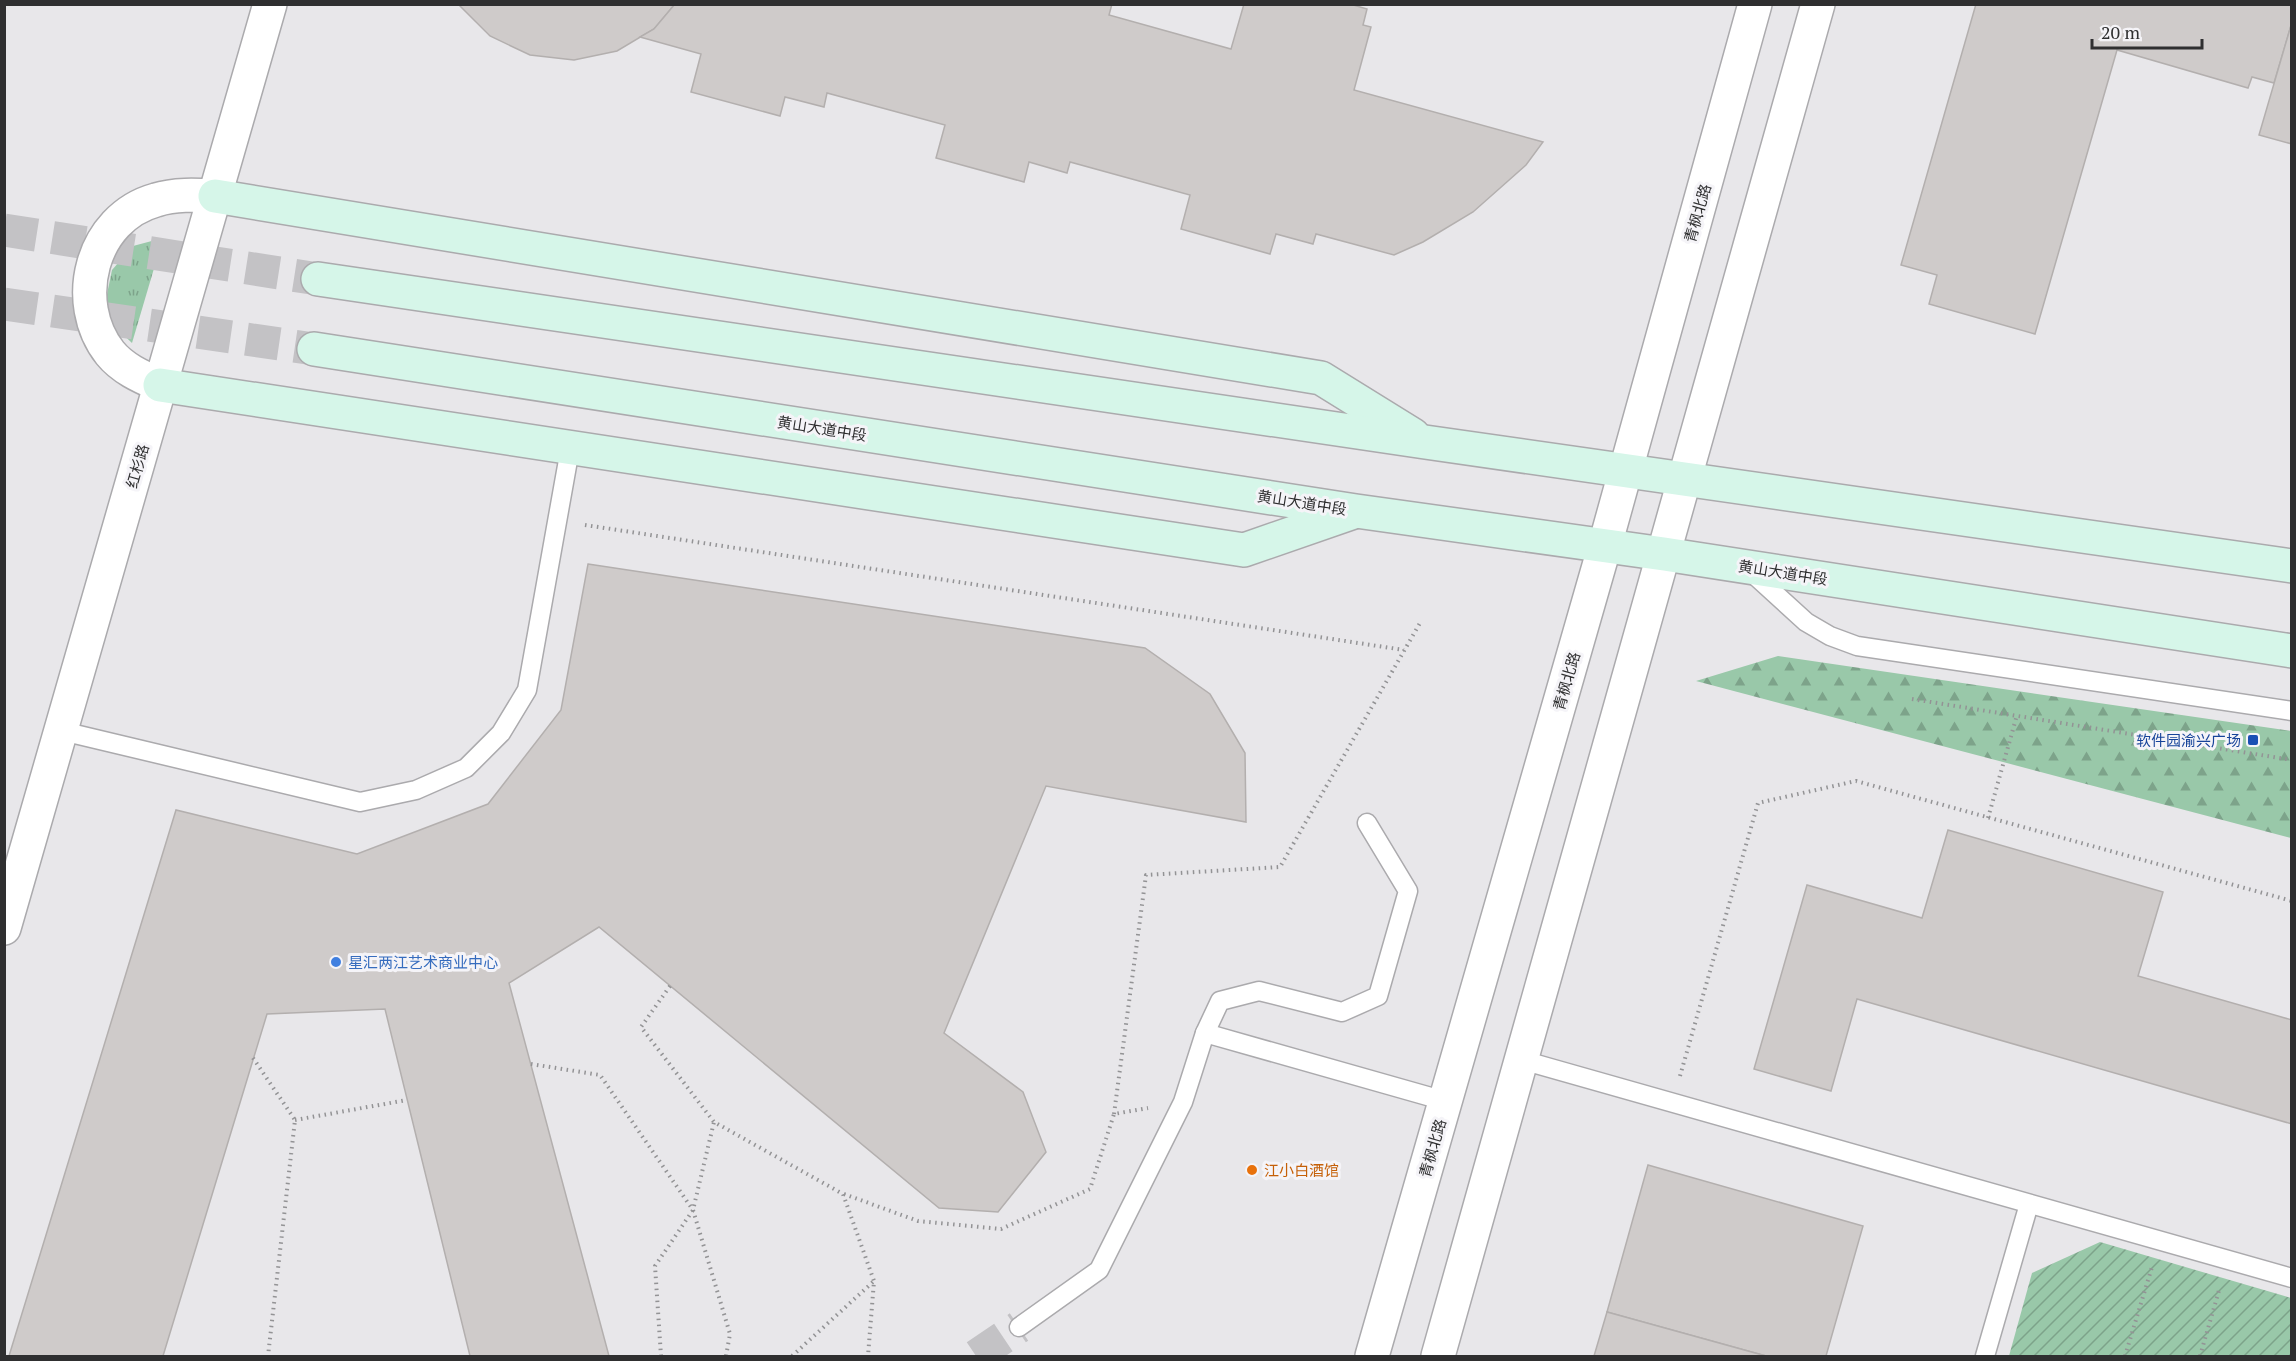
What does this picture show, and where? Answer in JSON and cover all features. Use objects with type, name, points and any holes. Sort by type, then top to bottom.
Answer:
[{"type":"main road","points":[[215,196],[1322,378],[1425,442]]},
{"type":"main road","points":[[318,279],[1425,442],[2292,566]]},
{"type":"main road","name":"黄山大道中段","points":[[314,349],[1356,511],[1605,545],[2292,651]]},
{"type":"main road","points":[[160,384],[570,449],[1244,550],[1356,511]]},
{"type":"street","name":"红杉路","points":[[4,928],[270,4]]},
{"type":"street","name":"青枫北路","points":[[1372,1356],[1605,545],[1755,4]]},
{"type":"street","points":[[1438,1356],[1818,4]]},
{"type":"street","points":[[160,384],[135,374],[111,353],[95,326],[88,296],[92,265],[105,237],[126,215],[154,200],[185,195],[215,196]]},
{"type":"lane","points":[[62,731],[360,802],[416,790],[466,768],[501,734],[527,690],[570,449]]},
{"type":"lane","points":[[1746,567],[1806,622],[1830,636],[1857,646],[2292,711]]},
{"type":"lane","points":[[1019,1327],[1099,1270],[1183,1102],[1205,1033],[1220,1001],[1260,991],[1342,1012],[1378,996],[1408,891],[1367,823]]},
{"type":"lane","points":[[1205,1033],[1445,1101]]},
{"type":"lane","points":[[1522,1060],[2292,1278]]},
{"type":"lane","points":[[1985,1356],[2029,1204]]},
{"type":"path","points":[[557,520],[1404,650]]},
{"type":"path","points":[[670,986],[641,1027],[714,1122],[843,1194],[918,1221],[1001,1229],[1090,1189],[1114,1114],[1146,874],[1280,867],[1420,623]]},
{"type":"path","points":[[1912,699],[2292,760]]},
{"type":"path","points":[[1988,818],[2017,716]]},
{"type":"path","points":[[1673,1102],[1758,803],[1856,781],[2291,901],[2292,894]]},
{"type":"path","points":[[254,1058],[295,1120],[268,1356]]},
{"type":"path","points":[[531,1064],[600,1075],[693,1210],[730,1334],[726,1356]]},
{"type":"path","points":[[295,1120],[407,1100]]},
{"type":"path","points":[[1114,1114],[1183,1102]]},
{"type":"path","points":[[661,1356],[655,1266],[693,1210],[714,1122]]},
{"type":"path","points":[[843,1194],[874,1281],[868,1356]]},
{"type":"path","points":[[2125,1356],[2159,1240]]},
{"type":"path","points":[[2200,1356],[2228,1260]]},
{"type":"path","points":[[792,1356],[874,1281]]},
{"type":"green space","points":[[163,238],[132,343],[112,324],[106,299],[112,270],[133,246]]},
{"type":"green space","points":[[1778,656],[2291,731],[2291,838],[1696,681]]},
{"type":"green space","points":[[2100,1242],[2291,1298],[2291,1356],[2009,1356],[2032,1273]]},
{"type":"building","points":[[458,4],[675,4],[654,29],[617,51],[574,60],[530,55],[490,36]]},
{"type":"building","points":[[675,4],[1112,4],[1109,15],[1231,49],[1244,4],[1350,4],[1367,9],[1363,25],[1371,27],[1354,90],[1543,142],[1526,165],[1473,212],[1423,242],[1394,255],[1316,234],[1313,244],[1276,234],[1270,254],[1181,229],[1190,195],[1070,162],[1067,173],[1029,162],[1024,182],[936,158],[945,125],[827,93],[824,107],[785,97],[780,116],[691,92],[701,54],[640,37],[654,29]]},
{"type":"building","points":[[1976,4],[2292,4],[2292,22],[2274,83],[2252,77],[2248,88],[2117,50],[2035,334],[1929,304],[1937,275],[1901,265]]},
{"type":"building","points":[[2292,22],[2292,144],[2259,135]]},
{"type":"building","name":"星汇两江艺术商业中心","points":[[588,564],[1145,648],[1210,694],[1245,753],[1246,822],[1046,786],[944,1033],[1023,1092],[1046,1152],[998,1212],[939,1208],[599,927],[509,983],[609,1356],[470,1356],[385,1009],[267,1014],[163,1356],[9,1356],[176,810],[357,854],[488,804],[561,710]]},
{"type":"building","points":[[1948,830],[2163,892],[2138,976],[2292,1020],[2292,1124],[1857,999],[1831,1091],[1754,1069],[1807,885],[1922,918]]},
{"type":"building","points":[[1648,1165],[1863,1226],[1826,1356],[1766,1356],[1607,1312]]},
{"type":"building","points":[[1607,1312],[1766,1356],[1594,1356]]},
{"type":"tunnel","points":[[4,230],[318,279]]},
{"type":"tunnel","points":[[4,304],[314,349]]},
{"type":"tunnel","points":[[976,1356],[1019,1327]]},
{"type":"place","name":"软件园渝兴广场","points":[[2253,740]]},
{"type":"place","name":"星汇两江艺术商业中心","points":[[336,962]]},
{"type":"place","name":"江小白酒馆","points":[[1252,1170]]}]
